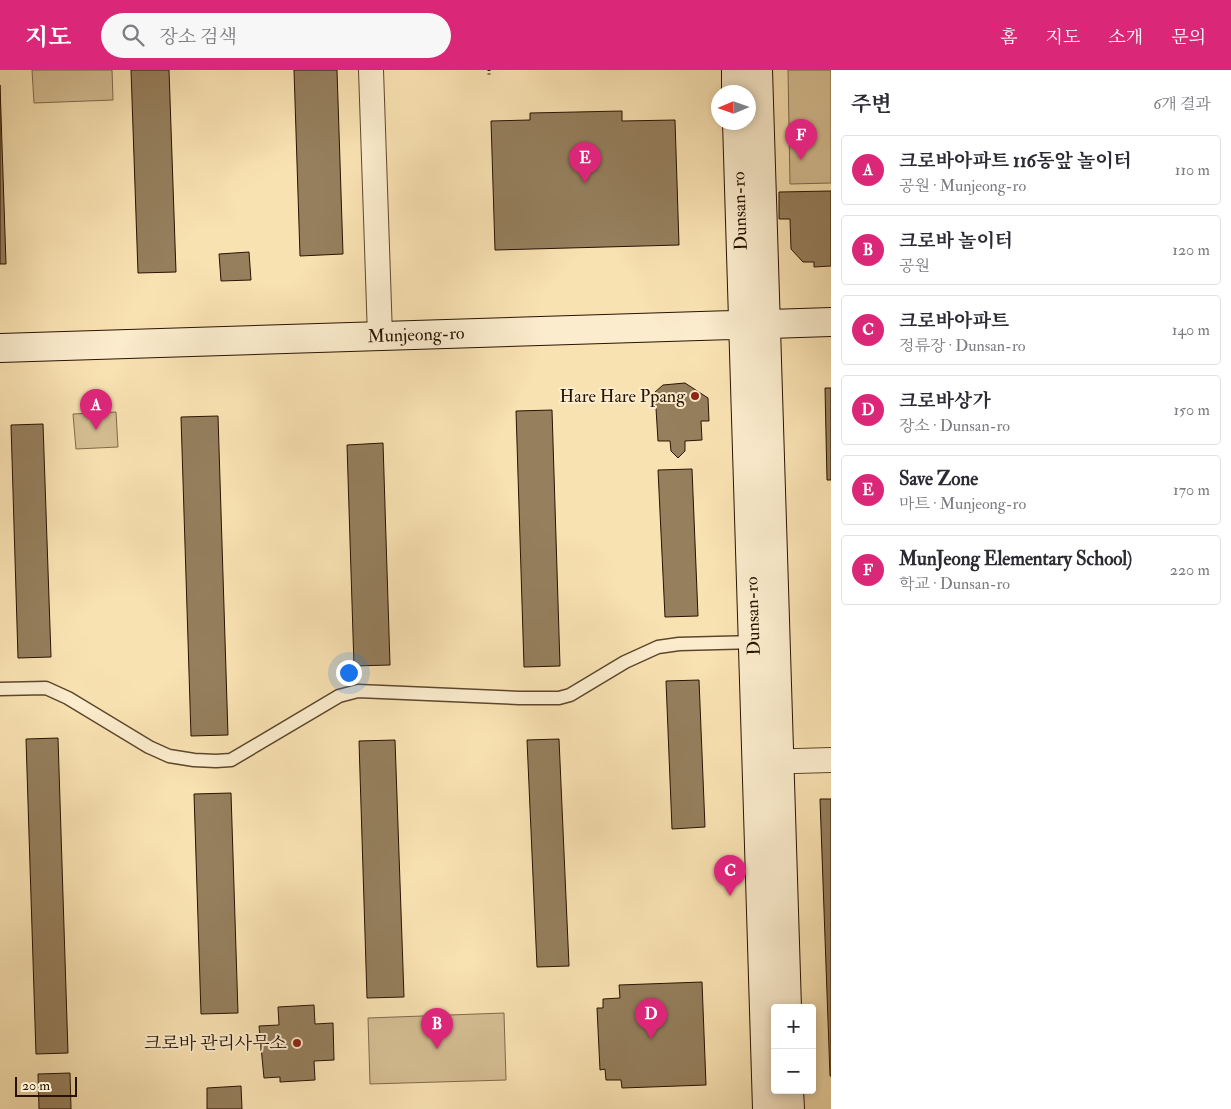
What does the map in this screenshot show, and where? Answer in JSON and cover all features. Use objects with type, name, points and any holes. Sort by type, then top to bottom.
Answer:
[{"type":"main road","points":[[736,70],[736,85]]},
{"type":"main road","name":"Dunsan-ro","points":[[758,70],[755,325],[745,339],[765,642],[768,762],[767,1109]]},
{"type":"main road","name":"Dunsan-ro","points":[[738,130],[755,325]]},
{"type":"main road","name":"Munjeong-ro","points":[[0,348],[831,322]]},
{"type":"main road","name":"Dunsan-ro","points":[[768,762],[787,1004]]},
{"type":"main road","points":[[789,1094],[790,1109]]},
{"type":"street","points":[[371,70],[380,336]]},
{"type":"street","points":[[768,762],[831,760]]},
{"type":"lane","points":[[0,689],[46,688],[68,698],[149,747],[169,756],[194,760],[231,760],[339,696],[358,691],[559,698],[570,695],[625,662],[658,647],[679,644],[765,642]]},
{"type":"path","points":[[489,70],[489,76]]},
{"type":"shaded area","points":[[32,70],[112,70],[113,100],[34,103]]},
{"type":"shaded area","points":[[788,70],[831,70],[831,183],[790,184]]},
{"type":"shaded area","points":[[116,412],[118,447],[76,449],[73,414]]},
{"type":"shaded area","points":[[504,1013],[506,1080],[370,1084],[368,1018]]},
{"type":"building","points":[[131,70],[169,70],[176,272],[138,273]]},
{"type":"building","points":[[294,70],[337,70],[343,254],[300,256]]},
{"type":"building","points":[[0,85],[6,264],[0,264]]},
{"type":"building","points":[[622,111],[622,121],[675,120],[679,245],[495,250],[491,121],[530,120],[530,113]]},
{"type":"building","points":[[831,191],[831,266],[814,267],[814,262],[803,262],[791,249],[790,219],[779,219],[779,192]]},
{"type":"building","points":[[249,252],[251,280],[221,281],[219,254]]},
{"type":"building","points":[[685,383],[708,398],[709,421],[701,421],[702,440],[685,441],[685,451],[678,458],[671,451],[670,441],[658,441],[655,392],[663,385]]},
{"type":"building","points":[[825,388],[831,388],[831,480],[827,480]]},
{"type":"building","points":[[552,410],[560,666],[524,667],[516,411]]},
{"type":"building","points":[[218,416],[228,735],[191,736],[181,417]]},
{"type":"building","points":[[43,424],[51,657],[18,658],[11,425]]},
{"type":"building","points":[[383,443],[390,665],[354,666],[347,445]]},
{"type":"building","points":[[692,469],[698,616],[665,617],[658,470]]},
{"type":"building","points":[[699,680],[705,827],[672,829],[666,681]]},
{"type":"building","points":[[58,738],[68,1053],[36,1054],[26,739]]},
{"type":"building","points":[[559,739],[569,966],[537,967],[527,740]]},
{"type":"building","points":[[395,740],[404,997],[367,998],[359,741]]},
{"type":"building","points":[[231,793],[238,1013],[201,1014],[194,794]]},
{"type":"building","points":[[820,799],[831,799],[831,1076],[830,1076]]},
{"type":"building","points":[[702,982],[706,1085],[622,1088],[621,1080],[606,1080],[605,1069],[600,1070],[597,1008],[603,1008],[603,999],[620,998],[619,985]]},
{"type":"building","name":"크로바 관리사무소","points":[[314,1005],[315,1024],[333,1023],[334,1060],[314,1061],[315,1080],[280,1082],[280,1077],[264,1078],[259,1026],[279,1025],[278,1007]]},
{"type":"building","points":[[70,1073],[71,1109],[39,1109],[38,1074]]},
{"type":"building","points":[[241,1086],[242,1109],[207,1109],[207,1088]]},
{"type":"place","name":"MunJeong Elementary School)","points":[[801,160]]},
{"type":"place","name":"Save Zone","points":[[585,183]]},
{"type":"place","name":"Hare Hare Ppang","points":[[695,396]]},
{"type":"place","name":"크로바아파트 116동앞 놀이터","points":[[96,430]]},
{"type":"place","name":"크로바아파트","points":[[730,896]]},
{"type":"place","name":"크로바상가","points":[[651,1039]]},
{"type":"place","name":"크로바 관리사무소","points":[[297,1043]]},
{"type":"place","name":"크로바 놀이터","points":[[437,1049]]}]
